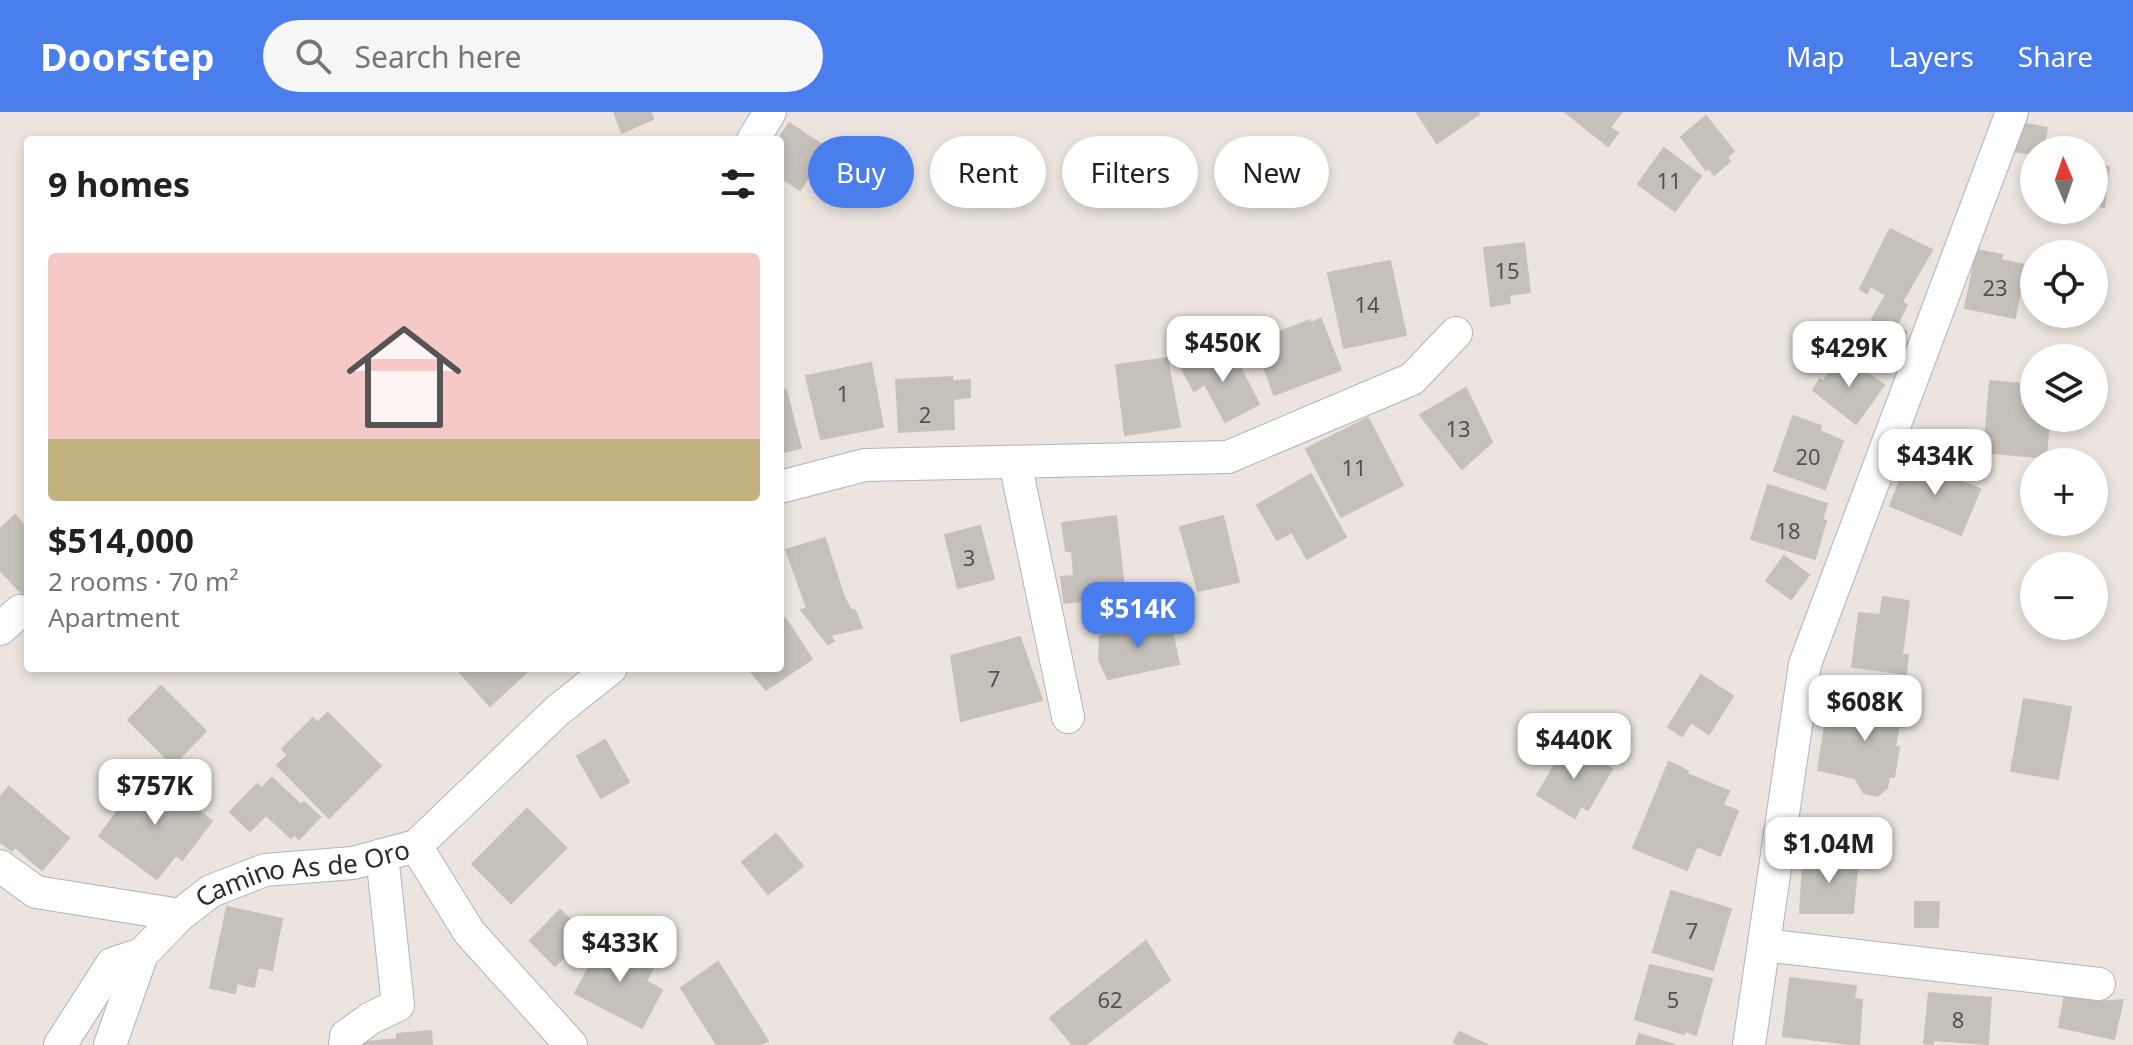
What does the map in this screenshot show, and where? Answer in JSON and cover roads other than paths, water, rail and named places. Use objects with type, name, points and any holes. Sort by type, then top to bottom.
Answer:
[{"type":"street","points":[[755,136],[770,112]]},
{"type":"street","points":[[1749,1045],[1805,664],[2012,112]]},
{"type":"street","points":[[784,486],[865,465],[1228,457],[1412,379],[1456,333]]},
{"type":"street","points":[[1015,462],[1068,717]]},
{"type":"street","name":"Camino As de Oro","points":[[110,1045],[142,954],[180,915],[211,891],[265,870],[353,863],[416,846],[557,711],[606,672]]},
{"type":"street","points":[[416,846],[469,932],[571,1045]]},
{"type":"street","points":[[345,1045],[346,1036],[371,1018],[398,1005],[382,855]]},
{"type":"street","points":[[0,866],[36,892],[180,915]]},
{"type":"street","points":[[1764,945],[2099,984]]},
{"type":"street","points":[[60,1045],[112,964],[142,954]]}]
